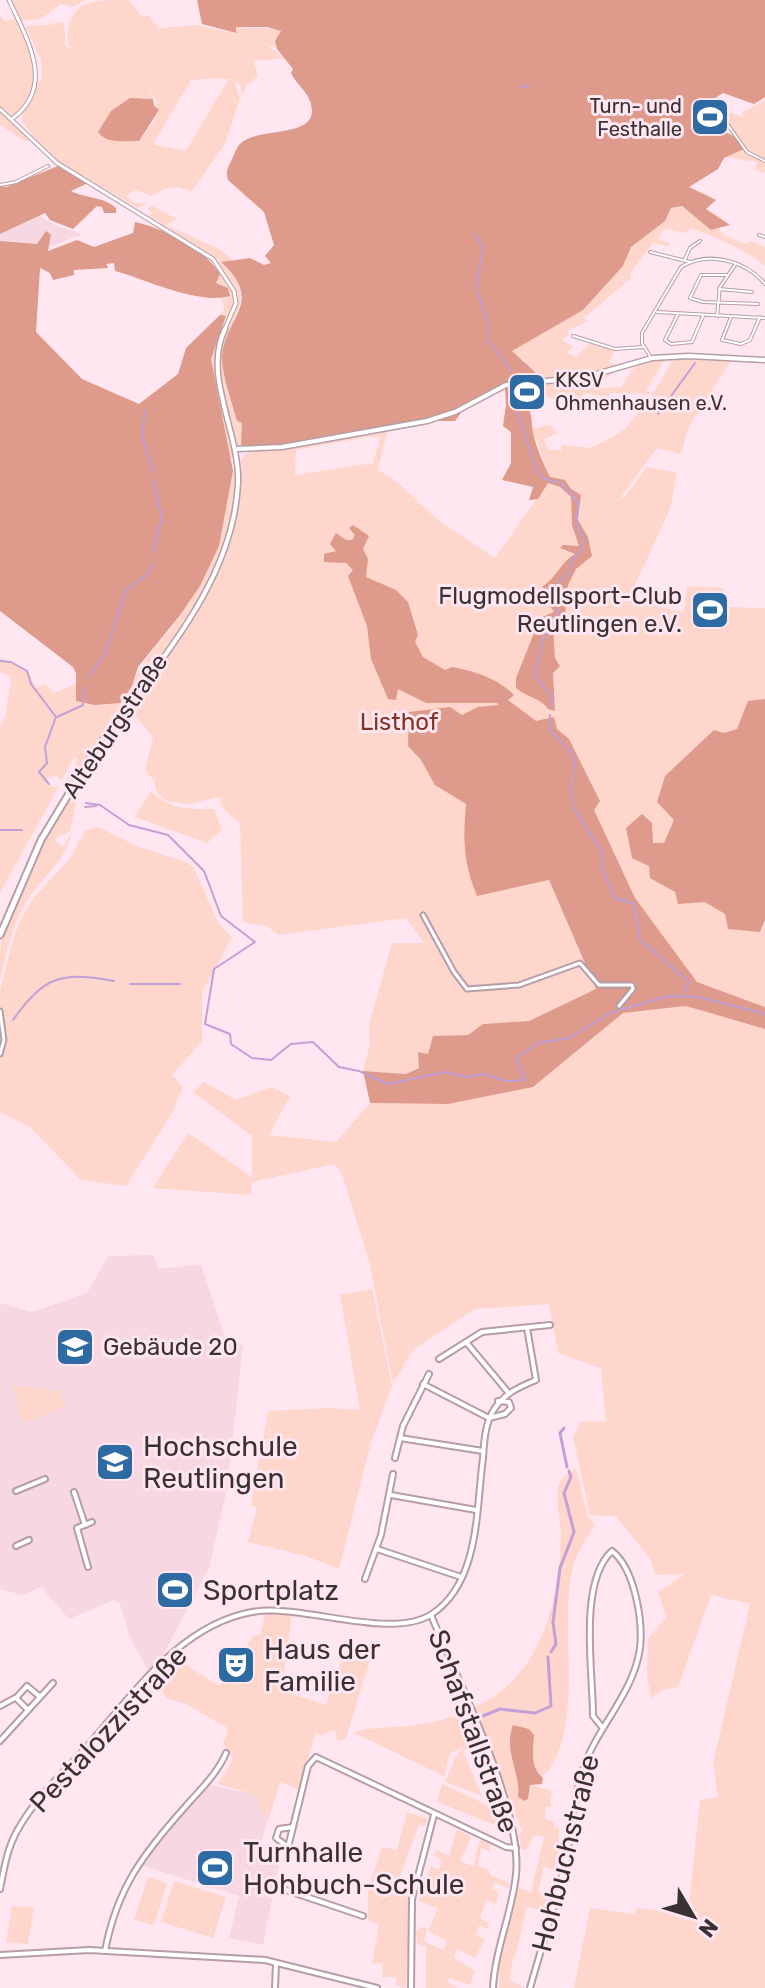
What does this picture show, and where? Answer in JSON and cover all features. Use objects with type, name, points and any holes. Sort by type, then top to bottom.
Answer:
[{"type":"main road","points":[[9,0],[32,54],[36,74],[30,102],[23,112],[13,118]]},
{"type":"main road","name":"Alteburgstraße","points":[[0,109],[13,118],[57,163],[213,259],[226,274],[235,291],[236,306],[216,362],[238,466],[232,520],[216,566],[187,621],[67,794],[20,884],[0,935]]},
{"type":"main road","points":[[238,466],[243,455],[253,451],[427,421],[455,412],[506,385],[586,377],[652,358],[676,356],[765,360]]},
{"type":"main road","points":[[236,450],[253,451]]},
{"type":"street","points":[[721,115],[747,152],[765,161]]},
{"type":"street","points":[[0,185],[16,182],[48,166]]},
{"type":"street","points":[[759,235],[765,237]]},
{"type":"street","points":[[685,259],[690,248],[700,241]]},
{"type":"street","points":[[650,252],[690,262],[735,264],[751,269],[765,284]]},
{"type":"street","points":[[652,358],[643,347],[643,327],[657,311],[670,280],[679,268],[690,262]]},
{"type":"street","points":[[717,316],[719,289],[735,264]]},
{"type":"street","points":[[727,275],[701,275],[690,297],[696,301],[758,304]]},
{"type":"street","points":[[719,289],[750,291],[750,285]]},
{"type":"street","points":[[657,311],[765,318]]},
{"type":"street","points":[[678,314],[665,340],[671,344],[692,342],[703,316]]},
{"type":"street","points":[[731,316],[722,340],[741,344],[749,342],[760,317]]},
{"type":"street","points":[[573,336],[615,349],[643,347]]},
{"type":"street","points":[[423,915],[454,972],[467,989],[519,985],[580,963],[596,985],[607,989],[632,985],[633,989],[619,1006]]},
{"type":"street","points":[[0,1011],[4,1040],[0,1054]]},
{"type":"street","points":[[439,1359],[482,1332],[550,1325]]},
{"type":"street","points":[[431,1615],[445,1604],[461,1577],[469,1553],[489,1418],[498,1401],[508,1392],[536,1380],[527,1328]]},
{"type":"street","points":[[466,1342],[508,1392]]},
{"type":"street","points":[[395,1458],[400,1438],[429,1374]]},
{"type":"street","points":[[423,1384],[489,1418],[509,1413],[509,1402],[498,1401]]},
{"type":"street","points":[[400,1438],[483,1451]]},
{"type":"street","points":[[365,1579],[377,1549],[391,1495],[393,1474]]},
{"type":"street","points":[[16,1491],[45,1479]]},
{"type":"street","points":[[74,1492],[85,1525]]},
{"type":"street","points":[[391,1495],[476,1510]]},
{"type":"street","points":[[88,1567],[77,1528],[92,1522]]},
{"type":"street","points":[[16,1546],[29,1540]]},
{"type":"street","points":[[377,1549],[461,1577]]},
{"type":"street","name":"Hohbuchstraße","points":[[530,1988],[566,1859],[582,1770],[602,1727],[626,1688],[639,1651],[639,1633],[628,1571],[620,1555],[610,1551],[599,1563],[591,1606],[593,1716],[602,1727]]},
{"type":"street","name":"Pestalozzistraße","points":[[0,1889],[10,1846],[31,1810],[146,1680],[203,1632],[239,1615],[270,1610],[381,1622],[417,1620],[431,1615]]},
{"type":"street","name":"Schafstallstraße","points":[[431,1615],[502,1790],[516,1848],[516,1874],[494,1965],[493,1988]]},
{"type":"street","points":[[0,1741],[53,1683]]},
{"type":"street","points":[[0,1706],[12,1697],[16,1698],[27,1686],[40,1697]]},
{"type":"street","points":[[16,1698],[28,1710]]},
{"type":"street","points":[[105,1951],[113,1910],[127,1878],[211,1776],[226,1753]]},
{"type":"street","points":[[293,1827],[279,1829],[276,1838],[281,1845],[288,1847],[293,1827],[308,1766],[314,1757],[434,1815],[506,1847],[516,1848]]},
{"type":"street","points":[[411,1988],[412,1899],[434,1815]]},
{"type":"street","points":[[283,1889],[363,1916]]},
{"type":"street","points":[[0,1955],[105,1951],[277,1963],[377,1988]]},
{"type":"street","points":[[275,1988],[277,1963]]},
{"type":"shaded area","points":[[197,0],[765,0],[765,97],[754,104],[723,93],[709,102],[713,107],[693,117],[738,138],[744,149],[724,158],[718,169],[689,187],[716,200],[706,209],[730,225],[711,230],[682,206],[671,208],[665,221],[631,247],[623,266],[583,310],[512,351],[535,372],[535,380],[520,382],[524,387],[519,388],[520,396],[535,396],[527,406],[536,444],[550,477],[565,480],[571,489],[581,495],[578,520],[588,537],[592,556],[576,569],[568,585],[565,615],[553,628],[555,658],[560,666],[553,673],[555,711],[516,688],[516,678],[540,618],[554,612],[541,593],[543,586],[575,554],[560,548],[563,545],[579,546],[572,525],[571,497],[560,487],[548,483],[538,499],[529,500],[533,487],[502,480],[511,463],[511,432],[503,426],[505,385],[457,411],[461,413],[455,421],[427,421],[282,447],[241,445],[242,423],[237,421],[222,360],[228,333],[242,301],[241,289],[221,262],[250,258],[264,265],[271,263],[265,256],[274,245],[264,212],[228,180],[227,171],[238,146],[247,139],[303,125],[310,119],[312,110],[309,99],[291,73],[293,69],[277,49],[275,41],[281,31],[267,27],[236,27],[236,33],[202,24]]},
{"type":"shaded area","points":[[130,98],[153,99],[154,106],[159,110],[139,141],[116,141],[101,136],[98,132],[111,111]]},
{"type":"shaded area","points":[[58,166],[88,183],[71,191],[106,201],[116,208],[116,213],[104,213],[102,207],[97,206],[73,229],[50,220],[45,213],[0,234],[0,186],[6,187]]},
{"type":"shaded area","points":[[39,215],[54,225],[82,234],[50,247],[51,235],[37,244],[0,241],[0,234]]},
{"type":"shaded area","points":[[135,222],[170,234],[194,248],[220,274],[216,283],[228,288],[230,296],[203,297],[173,290],[115,271],[114,263],[106,264],[108,268],[74,270],[74,275],[53,280],[50,273],[40,268],[36,332],[82,379],[139,404],[178,374],[186,348],[220,315],[226,316],[211,359],[233,471],[219,546],[200,586],[138,667],[132,686],[120,703],[95,705],[76,701],[76,673],[73,667],[0,611],[0,241],[37,244],[46,231],[51,235],[48,251],[77,240],[94,247],[133,233]]},
{"type":"shaded area","points":[[353,525],[369,536],[363,549],[368,559],[366,577],[396,590],[408,602],[418,635],[415,642],[423,657],[445,670],[452,667],[468,671],[501,684],[514,695],[508,700],[536,721],[554,717],[557,729],[569,739],[600,801],[594,810],[635,898],[697,982],[765,1007],[765,1029],[686,1006],[623,1013],[533,1087],[448,1104],[370,1103],[363,1071],[406,1074],[419,1068],[418,1052],[428,1054],[433,1036],[468,1035],[483,1024],[529,1021],[596,989],[549,880],[477,896],[465,851],[466,804],[435,785],[421,760],[408,746],[409,712],[450,707],[462,715],[478,707],[498,705],[426,703],[398,689],[396,700],[388,699],[371,659],[367,626],[348,576],[353,570],[346,563],[324,562],[324,554],[336,551],[330,544],[336,533],[346,540],[352,540],[355,535],[349,528]]},
{"type":"shaded area","points":[[765,699],[765,920],[760,932],[728,929],[725,914],[705,902],[678,904],[675,892],[650,878],[649,866],[632,858],[626,828],[642,814],[652,823],[653,843],[664,843],[674,820],[657,802],[665,776],[714,730],[724,733],[737,729],[748,701]]},
{"type":"shaded area","name":"Hochschule Reutlingen","points":[[154,1255],[158,1269],[201,1264],[225,1337],[243,1346],[227,1489],[209,1568],[161,1659],[149,1672],[130,1638],[120,1604],[114,1600],[69,1619],[41,1587],[22,1595],[0,1589],[0,1303],[32,1312],[87,1293],[108,1256]]},
{"type":"shaded area","points":[[513,1725],[529,1729],[534,1735],[534,1764],[543,1778],[542,1784],[530,1785],[528,1799],[524,1801],[518,1797],[511,1753]]},
{"type":"shaded area","points":[[205,1784],[253,1794],[268,1821],[257,1855],[280,1862],[263,1945],[229,1938],[239,1896],[137,1864]]},
{"type":"green space","points":[[9,0],[85,0],[72,7],[61,4],[41,19],[19,21],[32,54],[36,86],[42,79],[41,60],[25,26],[59,24],[43,22],[64,23],[66,47],[77,50],[68,46],[71,19],[76,11],[92,2],[129,0],[140,15],[149,16],[159,28],[198,25],[236,34],[236,27],[278,29],[281,32],[275,47],[267,45],[284,58],[253,61],[258,76],[246,86],[242,95],[240,85],[234,81],[240,98],[225,144],[191,192],[171,188],[151,196],[136,190],[125,196],[135,203],[147,204],[138,208],[46,152],[22,122],[23,113],[13,119],[31,139],[25,141],[0,125],[0,14],[4,21],[17,19]],"holes":[[[217,78],[233,80],[228,80],[186,151],[153,144],[191,80]],[[149,90],[158,103],[153,106],[156,118],[139,141],[111,140],[98,132],[128,102],[144,98],[153,99],[155,103]]]},
{"type":"green space","points":[[765,100],[765,173],[755,170],[757,162],[726,157],[744,149],[732,127],[713,107],[743,117],[742,113]]},
{"type":"green space","points":[[152,206],[177,219],[166,225],[219,249],[233,260],[221,263],[233,277],[241,300],[223,360],[230,398],[237,421],[242,423],[243,447],[236,449],[233,457],[228,458],[211,359],[226,317],[220,315],[225,308],[221,299],[230,296],[229,291],[215,283],[220,274],[214,264],[220,262],[149,215],[153,213],[147,209]]},
{"type":"green space","name":"Listhof","points":[[681,206],[711,229],[719,228],[724,235],[745,244],[750,241],[765,247],[765,266],[739,249],[691,228],[687,233],[664,229],[657,239],[670,243],[669,246],[653,243],[631,272],[630,279],[584,318],[588,321],[567,331],[569,335],[561,340],[574,346],[566,353],[576,357],[591,342],[615,349],[609,362],[621,367],[600,383],[604,388],[621,387],[634,368],[632,365],[666,357],[646,391],[653,393],[676,356],[731,361],[688,428],[681,454],[657,448],[621,497],[624,498],[647,467],[677,473],[670,509],[628,600],[684,612],[687,586],[723,588],[726,607],[765,608],[765,917],[757,931],[761,932],[765,924],[765,1007],[723,992],[720,996],[627,977],[551,878],[478,896],[549,880],[596,990],[529,1021],[483,1024],[468,1035],[434,1036],[428,1054],[419,1052],[419,1068],[406,1074],[363,1071],[370,1044],[369,1025],[392,943],[424,943],[406,918],[278,935],[267,926],[243,922],[240,824],[221,806],[220,797],[187,804],[167,801],[157,793],[153,779],[145,771],[153,737],[133,713],[126,711],[127,707],[75,780],[66,780],[78,760],[74,757],[62,780],[56,776],[48,778],[45,784],[58,788],[0,893],[0,727],[5,717],[11,679],[0,672],[0,658],[28,671],[36,688],[46,684],[54,693],[76,684],[76,701],[132,686],[147,658],[193,597],[211,563],[233,471],[243,466],[239,463],[246,453],[388,428],[378,470],[396,481],[439,521],[495,558],[548,483],[560,487],[571,497],[572,525],[579,546],[563,545],[565,551],[576,554],[576,569],[592,555],[588,537],[578,520],[581,506],[570,489],[550,477],[532,429],[551,425],[557,433],[543,440],[550,450],[562,450],[561,445],[591,448],[625,429],[653,394],[611,393],[608,397],[583,393],[583,401],[547,398],[545,391],[534,387],[535,396],[520,396],[525,361],[511,351],[583,310],[623,266],[631,247],[671,208]],"holes":[[[380,437],[373,463],[295,475],[296,450]]]},
{"type":"green space","points":[[151,791],[173,805],[214,809],[222,830],[207,843],[135,817]]},
{"type":"green space","points":[[68,800],[76,804],[70,832],[57,837],[56,842],[63,847],[72,832],[69,843],[34,890],[18,918],[0,981],[1,943],[12,907],[38,851]]},
{"type":"green space","points":[[98,827],[194,868],[218,923],[232,938],[202,992],[202,1041],[172,1075],[183,1087],[172,1113],[126,1186],[81,1180],[30,1127],[0,1112],[0,1058],[7,1042],[0,1011],[0,991],[19,923],[32,900],[70,858],[85,831]]},
{"type":"green space","points":[[686,1006],[765,1029],[765,1988],[574,1988],[590,1908],[634,1914],[637,1908],[688,1914],[700,1800],[718,1797],[713,1763],[750,1604],[711,1595],[678,1687],[663,1690],[651,1698],[647,1676],[648,1639],[666,1617],[658,1592],[684,1574],[655,1575],[651,1560],[616,1516],[590,1515],[573,1437],[581,1421],[606,1422],[601,1368],[558,1353],[549,1304],[475,1309],[413,1350],[393,1383],[369,1261],[342,1174],[335,1164],[252,1182],[251,1195],[153,1188],[188,1133],[252,1177],[252,1136],[193,1092],[204,1082],[236,1100],[272,1087],[290,1096],[269,1135],[336,1142],[370,1103],[448,1104],[533,1087],[623,1013]]},
{"type":"green space","points":[[372,1289],[392,1386],[370,1446],[339,1569],[306,1556],[248,1542],[257,1508],[251,1505],[268,1411],[360,1410],[340,1295]]},
{"type":"green space","points":[[12,1385],[60,1391],[64,1407],[23,1423]]},
{"type":"green space","points":[[576,1469],[588,1517],[595,1525],[576,1558],[569,1587],[567,1719],[552,1765],[535,1784],[525,1782],[524,1801],[527,1802],[530,1785],[552,1791],[550,1803],[554,1807],[546,1806],[545,1819],[555,1822],[554,1827],[559,1828],[559,1846],[564,1848],[561,1862],[556,1860],[554,1870],[544,1867],[538,1892],[549,1897],[546,1912],[527,1907],[510,1980],[525,1988],[499,1988],[499,1960],[518,1888],[531,1892],[544,1837],[534,1835],[526,1850],[521,1849],[519,1833],[522,1831],[496,1762],[473,1718],[479,1741],[463,1751],[482,1796],[445,1782],[455,1758],[464,1747],[450,1753],[444,1776],[354,1733],[442,1720],[484,1702],[512,1682],[538,1645],[547,1624],[560,1555],[558,1490],[562,1479]]},
{"type":"green space","name":"Sportplatz","points":[[188,1576],[194,1592],[162,1605],[157,1589]]},
{"type":"green space","points":[[270,1610],[292,1611],[282,1691],[326,1705],[344,1653],[370,1660],[346,1738],[338,1741],[335,1730],[321,1735],[316,1733],[298,1789],[280,1782],[268,1821],[253,1794],[218,1784],[233,1759],[223,1742],[228,1733],[226,1727],[186,1704],[166,1698],[154,1672],[176,1652],[189,1667],[219,1686],[226,1679],[232,1684],[255,1652],[247,1646],[253,1636],[260,1635],[265,1615]]},
{"type":"green space","points":[[442,1784],[498,1810],[492,1816],[497,1818],[495,1825],[437,1802]]},
{"type":"green space","points":[[407,1812],[428,1819],[425,1826],[419,1824],[396,1887],[411,1894],[406,1988],[396,1986],[396,1977],[383,1977],[382,1963],[372,1964],[379,1925],[368,1920],[368,1889],[382,1847],[397,1850]]},
{"type":"green space","points":[[457,1829],[471,1837],[460,1861],[473,1866],[480,1840],[491,1844],[489,1851],[481,1848],[478,1866],[509,1883],[508,1888],[494,1882],[492,1889],[499,1892],[496,1904],[486,1900],[480,1918],[489,1923],[488,1929],[479,1926],[476,1935],[485,1939],[475,1958],[457,1949],[454,1958],[475,1971],[470,1985],[449,1978],[448,1983],[459,1988],[426,1988],[426,1947],[417,1943],[416,1932],[420,1927],[427,1928],[424,1941],[443,1950],[447,1941],[428,1931],[438,1908],[419,1901],[431,1866],[439,1869],[442,1860],[434,1856],[436,1850],[449,1856]]},
{"type":"green space","points":[[148,1877],[167,1883],[154,1925],[134,1920]]},
{"type":"green space","points":[[174,1881],[226,1897],[213,1938],[161,1922]]},
{"type":"green space","points":[[12,1906],[34,1907],[28,1944],[6,1942]]},
{"type":"waterway","points":[[520,87],[528,86]]},
{"type":"waterway","points":[[474,234],[483,247],[476,289]]},
{"type":"waterway","points":[[478,293],[487,320],[488,336]]},
{"type":"waterway","points":[[487,339],[511,370]]},
{"type":"waterway","points":[[658,414],[695,363]]},
{"type":"waterway","points":[[518,386],[515,404],[537,471],[545,479],[561,483],[578,502],[576,522],[584,541],[583,549],[572,560],[570,573],[560,581]]},
{"type":"waterway","points":[[145,411],[142,436],[153,472]]},
{"type":"waterway","points":[[153,480],[162,517],[153,552]]},
{"type":"waterway","points":[[87,678],[105,654],[126,590],[148,574],[152,563]]},
{"type":"waterway","points":[[552,707],[552,697],[535,676],[544,636],[559,611],[557,601],[550,594],[559,583]]},
{"type":"waterway","points":[[0,661],[11,662],[27,671],[31,684],[56,717],[45,747],[47,763],[39,772],[49,784]]},
{"type":"waterway","points":[[57,717],[83,705],[85,687]]},
{"type":"waterway","points":[[550,715],[550,730],[571,752],[575,763],[571,790],[573,807],[602,852],[602,868],[615,898],[634,904],[640,940],[689,982],[684,993]]},
{"type":"waterway","points":[[86,803],[100,805],[129,825],[168,835],[204,871],[221,916],[255,942],[214,969],[205,1024],[230,1034],[231,1044],[252,1058],[271,1060],[291,1044],[313,1042],[339,1067],[359,1071],[388,1084],[444,1072],[467,1077],[484,1074],[506,1081],[525,1080],[516,1058],[538,1043],[569,1038],[610,1013],[668,996],[698,997],[765,1014]]},
{"type":"waterway","points":[[85,807],[96,806]]},
{"type":"waterway","points":[[0,830],[22,830]]},
{"type":"waterway","points":[[13,1020],[35,994],[56,980],[81,977],[114,981]]},
{"type":"waterway","points":[[130,984],[180,984]]},
{"type":"waterway","points":[[564,1428],[560,1433],[567,1467]]},
{"type":"waterway","points":[[551,1652],[556,1644],[553,1622],[560,1568],[574,1532],[564,1493],[571,1477],[569,1471]]},
{"type":"waterway","points":[[478,1718],[500,1709],[535,1713],[551,1706],[548,1657]]},
{"type":"place","name":"Turn- und Festhalle","points":[[710,117]]},
{"type":"place","name":"KKSV Ohmenhausen e.V.","points":[[527,392]]},
{"type":"place","name":"Flugmodellsport-Club Reutlingen e.V.","points":[[710,610]]},
{"type":"place","name":"Gebäude 20","points":[[75,1347]]},
{"type":"place","name":"Hochschule Reutlingen","points":[[115,1462]]},
{"type":"place","name":"Sportplatz","points":[[175,1590]]},
{"type":"place","name":"Haus der Familie","points":[[236,1665]]},
{"type":"place","name":"Turnhalle Hohbuch-Schule","points":[[215,1868]]}]
